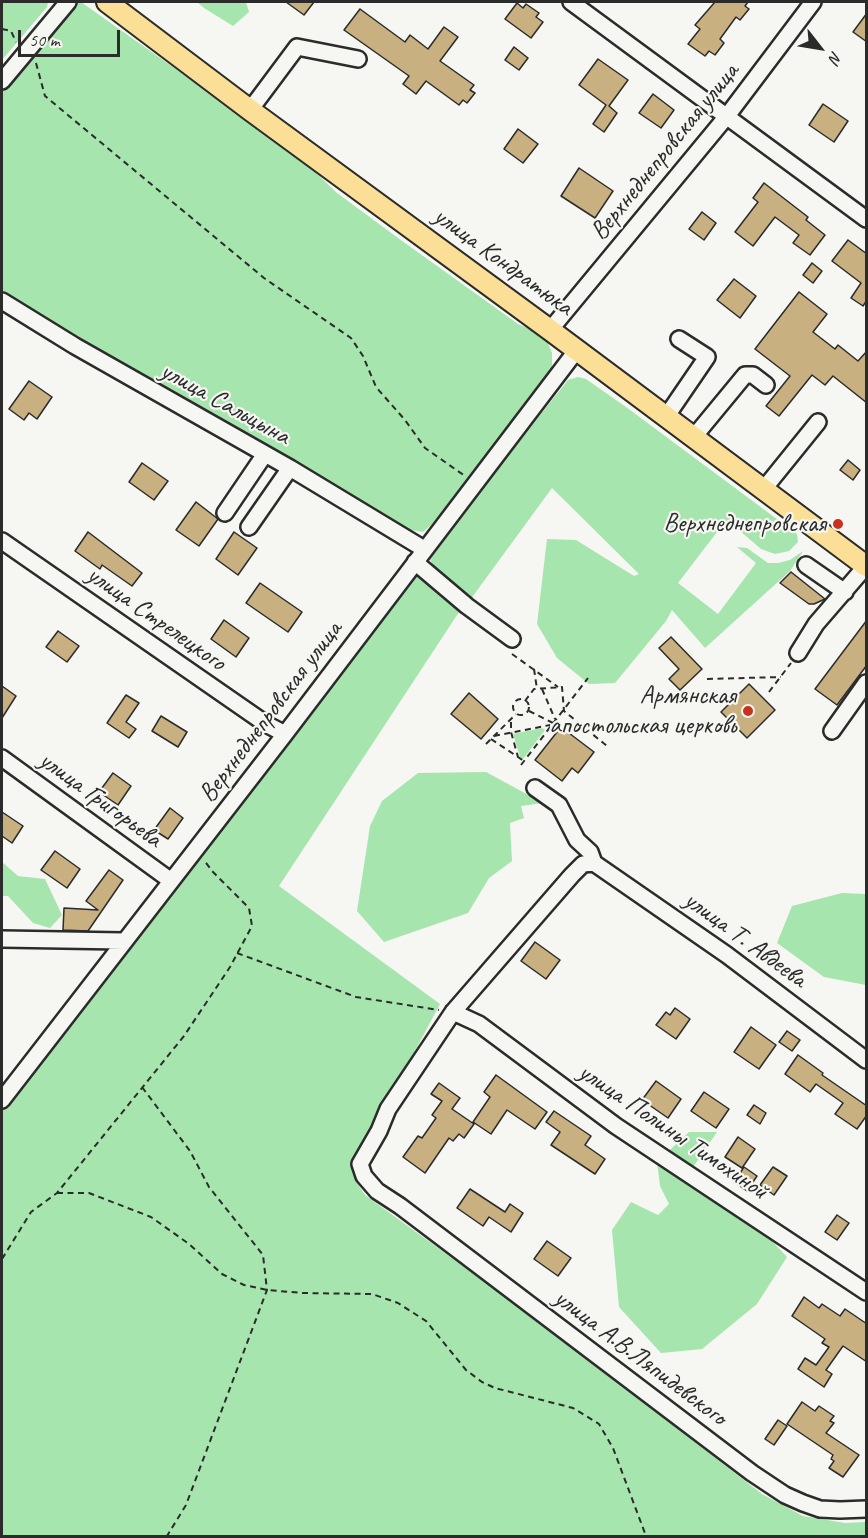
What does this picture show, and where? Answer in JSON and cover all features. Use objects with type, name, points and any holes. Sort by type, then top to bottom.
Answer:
[{"type":"main road","name":"улица Кондратюка","points":[[107,2],[866,566]]},
{"type":"street","points":[[2,81],[68,2]]},
{"type":"street","points":[[571,2],[867,219]]},
{"type":"street","name":"Верхнеднепровская улица","points":[[550,330],[727,116],[813,2]]},
{"type":"street","points":[[250,110],[297,47],[358,60]]},
{"type":"street","name":"улица Сальцына","points":[[2,301],[75,346],[290,468],[424,549]]},
{"type":"street","points":[[666,417],[707,357],[679,339]]},
{"type":"street","name":"Верхнеднепровская улица","points":[[2,1100],[285,734],[576,351]]},
{"type":"street","points":[[693,438],[745,375],[753,375],[765,386]]},
{"type":"street","points":[[763,490],[818,422]]},
{"type":"street","points":[[225,513],[265,454]]},
{"type":"street","points":[[249,527],[290,468]]},
{"type":"street","name":"улица Стрелецкого","points":[[2,541],[266,724],[285,734]]},
{"type":"street","points":[[415,562],[510,645]]},
{"type":"street","points":[[806,565],[844,592]]},
{"type":"street","points":[[798,653],[816,624],[866,566]]},
{"type":"street","points":[[832,731],[867,683]]},
{"type":"street","name":"улица Григорьева","points":[[2,758],[170,880]]},
{"type":"street","name":"улица Т. Авдеева","points":[[535,788],[559,806],[577,840],[590,852],[594,863],[727,954],[867,1060]]},
{"type":"street","points":[[453,1012],[572,875],[583,864],[594,863]]},
{"type":"street","points":[[2,939],[123,941]]},
{"type":"street","name":"улица А.В.Ляпидевского","points":[[453,1012],[388,1109],[379,1131],[360,1164],[364,1176],[376,1191],[399,1206],[703,1437],[786,1495],[820,1509],[867,1509]]},
{"type":"street","name":"улица Полины Тимохиной","points":[[453,1012],[479,1024],[616,1126],[867,1292]]},
{"type":"path","points":[[2,29],[11,31],[17,46],[35,62],[45,96],[264,278],[351,338],[363,356],[376,387],[405,420],[425,448],[476,484]]},
{"type":"path","points":[[510,645],[534,669],[559,688],[562,687],[564,710],[607,746]]},
{"type":"path","points":[[769,692],[798,653]]},
{"type":"path","points":[[534,669],[537,689]]},
{"type":"path","points":[[707,679],[781,677]]},
{"type":"path","points":[[521,765],[588,678]]},
{"type":"path","points":[[525,700],[534,689],[559,688]]},
{"type":"path","points":[[542,689],[554,722]]},
{"type":"path","points":[[516,714],[513,710],[518,700],[525,700],[529,704],[529,711]]},
{"type":"path","points":[[529,711],[554,722]]},
{"type":"path","points":[[516,714],[524,715],[529,711]]},
{"type":"path","points":[[486,744],[516,714]]},
{"type":"path","points":[[511,720],[511,732],[518,757]]},
{"type":"path","points":[[494,736],[554,722]]},
{"type":"path","points":[[491,739],[524,761]]},
{"type":"path","points":[[2,1259],[31,1212],[57,1193],[184,1036],[230,967],[252,926],[249,908],[212,871],[198,846]]},
{"type":"path","points":[[237,953],[356,997],[453,1012]]},
{"type":"path","points":[[142,1088],[190,1151],[209,1187],[263,1255],[267,1290],[186,1505],[167,1536]]},
{"type":"path","points":[[57,1193],[89,1193],[151,1217],[189,1244],[222,1274],[244,1285],[267,1290],[372,1294],[398,1303],[426,1321],[466,1370],[482,1382],[495,1388],[573,1408],[599,1424],[614,1448],[646,1536]]},
{"type":"green space","points":[[2,2],[48,2],[47,7],[2,60]]},
{"type":"green space","points":[[81,2],[273,138],[308,165],[337,193],[398,238],[518,324],[536,332],[547,341],[552,353],[552,369],[546,382],[432,524],[423,532],[405,529],[2,294],[2,89],[71,3]]},
{"type":"green space","points":[[197,2],[246,2],[249,12],[233,26]]},
{"type":"green space","points":[[578,377],[586,379],[626,407],[797,534],[798,542],[789,551],[775,554],[761,549],[732,524],[717,527],[717,532],[678,583],[718,614],[756,563],[737,547],[747,548],[768,563],[790,560],[803,551],[790,571],[705,648],[672,610],[666,621],[615,683],[589,684],[557,658],[537,624],[547,539],[576,540],[634,576],[639,574],[552,488],[470,600],[433,565],[430,559],[431,552],[568,380]]},
{"type":"green space","points":[[415,576],[424,577],[457,604],[459,612],[279,886],[440,1004],[377,1122],[371,1145],[355,1180],[365,1195],[540,1322],[762,1494],[803,1516],[845,1523],[866,1522],[866,1536],[2,1536],[2,1111],[62,1027]]},
{"type":"green space","points":[[542,728],[545,730],[523,759],[520,757],[513,734]]},
{"type":"green space","points":[[486,772],[543,803],[521,806],[524,818],[510,823],[512,861],[489,878],[468,913],[384,942],[357,911],[370,826],[382,801],[418,773]]},
{"type":"green space","points":[[2,862],[18,876],[45,879],[62,915],[50,928],[33,923],[8,896],[2,896]]},
{"type":"green space","points":[[842,893],[866,894],[866,985],[824,977],[777,943],[792,906]]},
{"type":"green space","points":[[689,1132],[717,1132],[685,1179],[771,1240],[787,1257],[757,1304],[702,1349],[661,1353],[619,1307],[612,1230],[631,1202],[658,1215],[669,1204],[660,1186],[657,1162]]},
{"type":"building","points":[[286,2],[314,2],[304,15]]},
{"type":"building","points":[[715,2],[748,2],[745,6],[749,9],[740,20],[736,17],[720,39],[724,43],[715,55],[709,51],[705,56],[688,44],[700,29],[695,25]]},
{"type":"building","points":[[517,3],[523,8],[526,4],[539,13],[536,17],[543,22],[531,38],[505,19]]},
{"type":"building","points":[[360,9],[405,42],[410,35],[428,49],[444,27],[458,37],[440,61],[474,85],[470,90],[475,93],[467,103],[463,100],[459,105],[426,81],[416,94],[403,84],[409,76],[344,30]]},
{"type":"building","points":[[867,13],[867,42],[853,32]]},
{"type":"building","points":[[514,47],[528,58],[519,70],[505,60]]},
{"type":"building","points":[[598,59],[628,80],[609,106],[617,113],[604,132],[593,124],[606,105],[579,85]]},
{"type":"building","points":[[653,94],[674,110],[661,128],[639,113]]},
{"type":"building","points":[[823,104],[848,121],[834,142],[809,125]]},
{"type":"building","points":[[518,129],[538,144],[523,163],[504,149]]},
{"type":"building","points":[[579,168],[613,191],[595,218],[561,196]]},
{"type":"building","points":[[764,183],[808,217],[806,220],[825,235],[810,255],[793,243],[799,235],[775,217],[753,246],[735,232],[758,202],[753,198]]},
{"type":"building","points":[[702,212],[716,223],[704,240],[689,229]]},
{"type":"building","points":[[848,240],[867,254],[867,300],[863,306],[851,298],[861,283],[832,261]]},
{"type":"building","points":[[812,263],[822,271],[813,283],[803,275]]},
{"type":"building","points":[[734,279],[756,296],[740,318],[717,300]]},
{"type":"building","points":[[799,292],[827,314],[813,332],[835,349],[838,345],[858,361],[867,351],[867,403],[833,376],[825,385],[812,375],[779,416],[766,406],[790,376],[755,349]]},
{"type":"building","points":[[29,381],[52,397],[37,419],[29,413],[24,420],[9,409]]},
{"type":"building","points":[[848,460],[860,470],[853,480],[840,470]]},
{"type":"building","points":[[142,463],[168,481],[154,500],[129,482]]},
{"type":"building","points":[[196,502],[218,519],[199,546],[176,530]]},
{"type":"building","points":[[88,532],[142,573],[132,586],[102,565],[100,569],[75,551]]},
{"type":"building","points":[[234,532],[257,548],[238,575],[216,559]]},
{"type":"building","points":[[791,572],[825,599],[809,604],[780,583]]},
{"type":"building","points":[[260,583],[302,612],[288,632],[246,603]]},
{"type":"building","points":[[224,620],[249,638],[236,657],[211,639]]},
{"type":"building","points":[[867,620],[867,665],[837,705],[815,689]]},
{"type":"building","points":[[58,631],[79,646],[67,662],[46,647]]},
{"type":"building","points":[[671,637],[702,669],[680,690],[669,679],[679,669],[659,648]]},
{"type":"building","name":"Армянская апостольская церковь","points":[[749,684],[775,710],[747,738],[721,712]]},
{"type":"building","points":[[2,686],[16,696],[2,718]]},
{"type":"building","points":[[469,693],[498,719],[481,739],[451,714]]},
{"type":"building","points":[[126,695],[139,703],[126,722],[136,729],[129,738],[107,723]]},
{"type":"building","points":[[161,716],[187,732],[178,747],[152,731]]},
{"type":"building","points":[[561,727],[594,752],[578,773],[572,768],[562,781],[535,760]]},
{"type":"building","points":[[113,773],[131,786],[118,805],[99,792]]},
{"type":"building","points":[[170,808],[183,818],[168,839],[154,830]]},
{"type":"building","points":[[2,812],[23,826],[12,843],[2,836]]},
{"type":"building","points":[[55,851],[80,869],[67,888],[41,870]]},
{"type":"building","points":[[109,870],[123,880],[88,931],[63,930],[64,908],[98,910],[86,901]]},
{"type":"building","points":[[535,942],[560,960],[546,979],[521,961]]},
{"type":"building","points":[[675,1008],[690,1019],[676,1039],[656,1025],[666,1012],[670,1015]]},
{"type":"building","points":[[751,1027],[776,1045],[759,1069],[734,1052]]},
{"type":"building","points":[[787,1031],[800,1040],[792,1051],[779,1042]]},
{"type":"building","points":[[798,1055],[823,1073],[822,1075],[867,1106],[867,1115],[857,1129],[835,1114],[843,1103],[816,1084],[810,1092],[785,1074]]},
{"type":"building","points":[[496,1075],[547,1112],[535,1129],[507,1110],[491,1134],[473,1122],[490,1097],[484,1092]]},
{"type":"building","points":[[656,1081],[681,1099],[668,1118],[642,1100]]},
{"type":"building","points":[[439,1083],[460,1098],[452,1109],[474,1124],[464,1138],[459,1134],[453,1141],[449,1138],[425,1173],[403,1157],[418,1136],[422,1138],[436,1118],[432,1115],[442,1101],[431,1094]]},
{"type":"building","points":[[704,1092],[729,1109],[716,1128],[691,1111]]},
{"type":"building","points":[[754,1105],[766,1113],[760,1124],[747,1115]]},
{"type":"building","points":[[554,1111],[591,1136],[585,1145],[605,1159],[595,1174],[551,1145],[560,1132],[546,1122]]},
{"type":"building","points":[[738,1137],[755,1149],[742,1168],[725,1157]]},
{"type":"building","points":[[744,1167],[757,1176],[747,1191],[734,1182]]},
{"type":"building","points":[[773,1167],[787,1176],[774,1195],[760,1185]]},
{"type":"building","points":[[470,1189],[505,1212],[510,1204],[523,1213],[511,1232],[489,1217],[483,1226],[457,1208]]},
{"type":"building","points":[[837,1215],[849,1223],[837,1240],[825,1232]]},
{"type":"building","points":[[547,1241],[571,1258],[558,1276],[534,1259]]},
{"type":"building","points":[[804,1297],[819,1308],[822,1304],[840,1316],[845,1309],[867,1324],[867,1362],[843,1346],[826,1370],[832,1374],[824,1387],[798,1369],[805,1358],[816,1365],[829,1347],[822,1343],[825,1339],[792,1316]]},
{"type":"building","points":[[802,1402],[815,1411],[819,1406],[834,1416],[830,1421],[834,1423],[826,1433],[859,1455],[843,1477],[829,1468],[834,1461],[831,1459],[833,1455],[787,1424]]},
{"type":"building","points":[[778,1420],[787,1426],[774,1445],[765,1439]]},
{"type":"place","name":"Верхнеднепровская","points":[[838,524]]},
{"type":"place","name":"Армянская апостольская церковь","points":[[748,711]]}]
